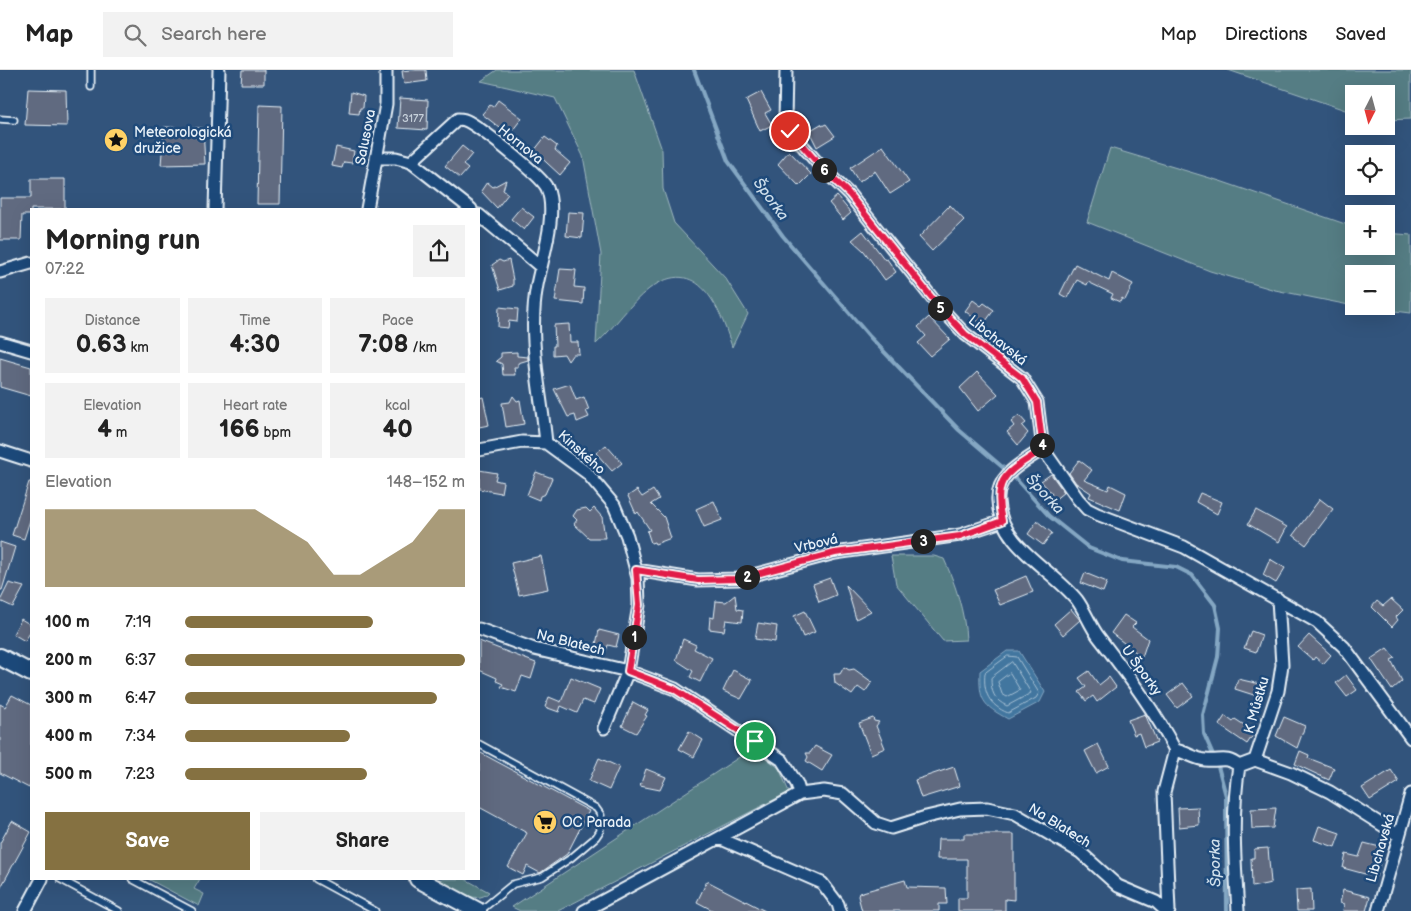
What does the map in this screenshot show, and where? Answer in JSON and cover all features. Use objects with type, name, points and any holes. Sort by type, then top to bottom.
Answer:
[{"type":"main road","points":[[0,657],[30,672]]},
{"type":"main road","points":[[420,880],[479,911]]},
{"type":"street","points":[[215,208],[219,70]]},
{"type":"street","name":"Salusova","points":[[367,208],[386,104],[386,70]]},
{"type":"street","name":"Libchavská","points":[[786,70],[785,121],[790,131],[821,167],[849,194],[936,303],[965,334],[1022,378],[1037,402],[1043,449],[1087,509],[1184,547],[1317,622],[1344,647],[1411,738]]},
{"type":"street","name":"Hornova","points":[[412,162],[458,119],[468,120],[529,169],[547,188],[550,208],[547,244],[541,268]]},
{"type":"street","points":[[376,158],[396,158],[412,162],[470,208]]},
{"type":"street","points":[[480,216],[541,268]]},
{"type":"street","points":[[0,272],[30,262]]},
{"type":"street","name":"Kinského","points":[[541,268],[537,287],[534,338],[536,379],[546,443],[587,473],[614,505],[627,536],[636,570],[639,605],[628,671],[604,728]]},
{"type":"street","points":[[0,342],[30,351]]},
{"type":"street","points":[[480,450],[522,442],[546,443]]},
{"type":"street","name":"U Šporky","points":[[1043,449],[1017,466],[999,484],[998,500],[1002,521],[1016,543],[1077,600],[1097,634],[1161,723],[1175,750]]},
{"type":"street","points":[[1,455],[30,460]]},
{"type":"street","name":"Vrbová","points":[[636,570],[698,580],[738,579],[835,553],[960,536],[1002,521]]},
{"type":"street","name":"K Můstku","points":[[1255,760],[1278,691],[1282,665],[1278,599]]},
{"type":"street","name":"Na Blatech","points":[[480,629],[534,649],[628,671],[674,689],[782,760],[798,789],[824,790],[843,794],[876,823],[891,828],[926,816],[960,809],[987,808],[1015,814],[1080,852],[1118,886],[1156,902],[1168,911]]},
{"type":"street","points":[[1168,911],[1164,792],[1175,750],[1205,760],[1222,758],[1233,761],[1240,766]]},
{"type":"street","points":[[1240,766],[1255,760],[1291,773],[1330,792],[1398,835]]},
{"type":"street","points":[[1238,911],[1234,834],[1236,785],[1240,766]]},
{"type":"street","points":[[584,911],[719,838],[798,789]]},
{"type":"street","name":"Libchavská","points":[[1378,911],[1411,794]]},
{"type":"street","points":[[719,838],[822,883],[838,904],[840,911]]},
{"type":"street","points":[[25,911],[41,880]]},
{"type":"lane","points":[[91,70],[91,87]]},
{"type":"lane","points":[[0,119],[14,120]]},
{"type":"lane","points":[[479,911],[513,884],[542,877],[571,858],[596,837],[600,831],[601,815],[596,808],[480,745]]},
{"type":"lane","points":[[62,880],[119,911]]},
{"type":"lane","points":[[134,880],[192,911]]},
{"type":"lane","points":[[318,880],[374,911]]},
{"type":"green space","points":[[497,70],[634,70],[662,150],[663,189],[674,223],[726,279],[748,314],[732,347],[721,316],[713,302],[694,281],[681,277],[666,280],[649,289],[596,344],[601,254],[583,156],[555,98],[481,81]]},
{"type":"green space","points":[[1228,70],[1411,70],[1411,119],[1395,120],[1395,85],[1345,85],[1345,110]]},
{"type":"green space","points":[[1110,148],[1220,181],[1345,224],[1345,255],[1395,255],[1395,234],[1411,235],[1411,313],[1395,311],[1395,265],[1345,265],[1345,304],[1275,290],[1210,271],[1087,222]]},
{"type":"green space","points":[[891,556],[934,556],[944,559],[959,598],[966,640],[943,641],[896,584]]},
{"type":"green space","points":[[753,748],[779,768],[789,792],[558,911],[520,911],[512,907]]},
{"type":"green space","points":[[150,880],[199,880],[194,889],[204,894],[199,906]]},
{"type":"green space","points":[[440,880],[467,880],[489,892],[483,896],[470,897]]},
{"type":"water","points":[[1007,651],[1019,651],[1045,692],[1040,702],[1008,719],[987,705],[980,689],[980,671]]},
{"type":"building","points":[[242,70],[264,70],[264,84],[241,84]]},
{"type":"building","points":[[426,70],[427,81],[404,84],[402,71]]},
{"type":"building","points":[[28,89],[66,90],[67,126],[25,125]]},
{"type":"building","points":[[351,92],[364,96],[363,108],[360,108],[359,114],[349,113]]},
{"type":"building","points":[[761,92],[771,110],[765,113],[772,125],[760,131],[746,100]]},
{"type":"building","points":[[400,98],[428,100],[427,130],[398,128]]},
{"type":"building","points":[[498,100],[522,118],[509,135],[482,114],[490,105],[493,107]]},
{"type":"building","points":[[259,105],[282,106],[280,204],[257,204]]},
{"type":"building","points":[[821,124],[822,126],[826,124],[835,136],[817,147],[809,131]]},
{"type":"building","points":[[164,127],[203,128],[205,164],[161,165]]},
{"type":"building","points":[[545,137],[557,146],[555,150],[570,163],[560,175],[534,151]]},
{"type":"building","points":[[462,146],[472,154],[463,165],[468,169],[460,178],[445,166]]},
{"type":"building","points":[[883,146],[909,182],[890,194],[875,171],[859,182],[850,168]]},
{"type":"building","points":[[336,147],[354,151],[352,163],[344,162],[342,168],[332,166]]},
{"type":"building","points":[[789,151],[811,174],[799,186],[778,164]]},
{"type":"building","points":[[31,179],[65,179],[65,208],[30,208],[30,215],[22,215],[21,240],[0,240],[0,198],[31,198]]},
{"type":"building","points":[[506,180],[503,190],[508,194],[497,208],[481,191],[487,182],[493,187]]},
{"type":"building","points":[[837,196],[851,213],[843,220],[829,203]]},
{"type":"building","points":[[950,205],[964,220],[932,251],[919,237]]},
{"type":"building","points":[[521,207],[534,217],[524,230],[511,219]]},
{"type":"building","points":[[568,212],[584,213],[582,238],[566,236]]},
{"type":"building","points":[[863,231],[896,272],[885,280],[864,251],[852,240]]},
{"type":"building","points":[[499,260],[503,262],[509,260],[513,280],[513,286],[500,290],[492,265]]},
{"type":"building","points":[[1075,264],[1109,281],[1112,273],[1133,284],[1125,300],[1122,298],[1120,302],[1111,298],[1113,294],[1088,282],[1087,285],[1077,280],[1067,298],[1060,294]]},
{"type":"building","points":[[560,269],[576,270],[574,287],[584,288],[583,304],[555,301]]},
{"type":"building","points":[[973,300],[981,306],[984,303],[994,310],[983,325],[965,311]]},
{"type":"building","points":[[499,307],[518,309],[517,322],[509,321],[508,328],[498,327]]},
{"type":"building","points":[[929,317],[950,339],[930,356],[918,343],[926,336],[918,327]]},
{"type":"building","points":[[569,324],[570,342],[578,342],[579,354],[573,354],[568,361],[564,354],[553,355],[553,346],[555,346],[554,325]]},
{"type":"building","points":[[517,352],[517,356],[528,357],[528,360],[518,363],[518,367],[514,367],[515,375],[503,375],[502,364],[496,361],[501,357],[501,353]]},
{"type":"building","points":[[0,358],[30,367],[30,396],[0,387]]},
{"type":"building","points":[[977,372],[998,394],[978,411],[960,388]]},
{"type":"building","points":[[570,384],[576,400],[584,397],[589,410],[586,411],[589,417],[577,422],[575,415],[568,417],[554,389]]},
{"type":"building","points":[[513,396],[517,401],[520,400],[524,424],[506,427],[502,403],[510,402]]},
{"type":"building","points":[[483,397],[489,425],[480,427],[480,398]]},
{"type":"building","points":[[1019,415],[1026,423],[1022,426],[1028,433],[1018,445],[1007,432],[1014,426],[1011,422]]},
{"type":"building","points":[[606,445],[622,463],[612,471],[596,453]]},
{"type":"building","points":[[1079,460],[1092,470],[1084,480],[1108,490],[1110,485],[1126,493],[1120,510],[1089,497],[1091,493],[1076,483],[1069,473]]},
{"type":"building","points":[[480,470],[497,473],[495,480],[503,482],[501,493],[480,489]]},
{"type":"building","points":[[536,472],[552,478],[545,494],[540,496],[539,500],[527,495]]},
{"type":"building","points":[[1051,474],[1064,492],[1048,505],[1045,502],[1052,494],[1041,481]]},
{"type":"building","points":[[30,482],[30,520],[24,539],[12,535]]},
{"type":"building","points":[[637,490],[642,497],[653,490],[659,499],[651,504],[664,517],[671,538],[655,544],[654,542],[651,543],[647,531],[650,530],[638,512],[636,514],[628,496]]},
{"type":"building","points":[[1200,493],[1222,502],[1217,514],[1196,502]]},
{"type":"building","points":[[1320,499],[1333,509],[1306,545],[1293,535]]},
{"type":"building","points":[[714,501],[722,520],[704,527],[696,509]]},
{"type":"building","points":[[586,508],[590,512],[594,508],[602,517],[605,538],[589,538],[574,524],[577,520],[573,516],[577,510]]},
{"type":"building","points":[[1256,510],[1287,527],[1279,542],[1248,524]]},
{"type":"building","points":[[1037,521],[1052,533],[1043,545],[1028,534]]},
{"type":"building","points":[[0,542],[15,547],[2,590],[0,590]]},
{"type":"building","points":[[541,556],[548,589],[519,595],[511,563]]},
{"type":"building","points":[[1270,559],[1285,568],[1276,583],[1263,575]]},
{"type":"building","points":[[1085,573],[1107,582],[1103,592],[1081,583]]},
{"type":"building","points":[[1026,576],[1033,592],[1000,605],[993,590]]},
{"type":"building","points":[[830,578],[836,595],[819,602],[813,584]]},
{"type":"building","points":[[9,583],[24,587],[13,607],[0,601]]},
{"type":"building","points":[[846,585],[871,611],[856,619]]},
{"type":"building","points":[[735,595],[737,609],[743,610],[742,622],[726,620],[724,631],[709,629],[710,617],[714,618],[716,601],[726,602]]},
{"type":"building","points":[[1391,599],[1403,610],[1396,617],[1398,620],[1392,627],[1372,607],[1377,601],[1383,606]]},
{"type":"building","points":[[1071,609],[1080,620],[1063,635],[1054,624]]},
{"type":"building","points":[[805,611],[815,632],[803,637],[794,616]]},
{"type":"building","points":[[1124,615],[1136,623],[1132,627],[1148,639],[1142,657],[1111,633]]},
{"type":"building","points":[[21,619],[30,624],[30,633],[25,641],[13,634]]},
{"type":"building","points":[[758,623],[777,626],[775,642],[755,639]]},
{"type":"building","points":[[599,630],[619,635],[616,647],[608,645],[606,652],[595,649]]},
{"type":"building","points":[[1251,631],[1262,635],[1256,652],[1244,648]]},
{"type":"building","points":[[1309,635],[1331,655],[1323,664],[1315,657],[1313,660],[1298,647]]},
{"type":"building","points":[[683,639],[696,645],[694,649],[712,658],[700,682],[690,677],[693,671],[676,660]]},
{"type":"building","points":[[480,641],[536,663],[531,679],[522,676],[516,692],[501,687],[503,684],[496,681],[497,678],[480,670]]},
{"type":"building","points":[[1387,648],[1395,658],[1391,660],[1402,681],[1392,690],[1371,659]]},
{"type":"building","points":[[844,667],[849,670],[854,669],[872,682],[865,692],[858,687],[852,695],[835,683],[834,674],[840,674]]},
{"type":"building","points":[[733,670],[752,680],[741,699],[723,691]]},
{"type":"building","points":[[1089,671],[1099,685],[1109,677],[1116,687],[1097,702],[1093,696],[1086,701],[1079,692],[1086,687],[1079,678]]},
{"type":"building","points":[[1346,675],[1357,690],[1347,697],[1336,683]]},
{"type":"building","points":[[571,677],[600,689],[594,704],[583,700],[577,713],[561,706],[559,712],[545,707],[549,697],[561,702]]},
{"type":"building","points":[[1238,679],[1264,685],[1260,697],[1235,689]]},
{"type":"building","points":[[1183,683],[1193,696],[1177,708],[1167,695]]},
{"type":"building","points":[[12,695],[30,704],[29,788],[0,773],[0,704],[5,707]]},
{"type":"building","points":[[633,702],[648,710],[645,715],[647,716],[636,733],[622,726]]},
{"type":"building","points":[[1145,714],[1157,742],[1144,747],[1139,733],[1134,735],[1128,720]]},
{"type":"building","points":[[1225,716],[1233,722],[1235,719],[1255,732],[1247,744],[1219,725]]},
{"type":"building","points":[[1284,717],[1305,726],[1297,748],[1276,736]]},
{"type":"building","points":[[873,718],[874,721],[879,722],[876,726],[885,748],[871,754],[859,723]]},
{"type":"building","points":[[689,731],[703,740],[694,757],[679,749]]},
{"type":"building","points":[[1098,744],[1109,766],[1096,773],[1085,751]]},
{"type":"building","points":[[815,746],[832,755],[822,771],[806,761],[808,757],[806,753],[810,753]]},
{"type":"building","points":[[1300,751],[1309,755],[1308,758],[1334,768],[1329,780],[1295,764]]},
{"type":"building","name":"OC Parada","points":[[480,753],[589,811],[567,854],[540,873],[527,866],[523,875],[508,867],[527,833],[480,808]]},
{"type":"building","points":[[599,758],[619,767],[609,790],[589,781]]},
{"type":"building","points":[[954,767],[960,786],[921,798],[915,780]]},
{"type":"building","points":[[646,769],[666,777],[660,790],[640,786]]},
{"type":"building","points":[[1391,770],[1399,782],[1370,800],[1362,788]]},
{"type":"building","points":[[1198,807],[1199,825],[1179,827],[1178,808]]},
{"type":"building","points":[[1276,808],[1273,828],[1252,829],[1251,809]]},
{"type":"building","points":[[12,821],[30,831],[0,889],[0,843]]},
{"type":"building","points":[[1319,826],[1340,833],[1335,847],[1314,840]]},
{"type":"building","points":[[964,834],[1014,834],[1014,900],[1005,899],[1005,911],[958,911],[958,898],[967,898],[967,859],[937,859],[938,839],[964,839]]},
{"type":"building","points":[[1364,843],[1384,848],[1376,877],[1343,868],[1346,854],[1359,857]]},
{"type":"building","points":[[1268,848],[1271,883],[1252,887],[1251,858],[1254,858],[1254,849]]},
{"type":"building","points":[[905,880],[907,887],[946,888],[947,904],[939,904],[939,911],[862,911],[859,893]]},
{"type":"building","points":[[707,881],[765,911],[714,911],[697,902]]},
{"type":"building","points":[[1311,889],[1312,911],[1297,911],[1296,890]]},
{"type":"building","points":[[1343,890],[1370,897],[1366,911],[1343,911],[1344,904],[1340,903]]},
{"type":"waterway","name":"Šporka","points":[[694,70],[728,161],[783,236],[870,337],[959,430],[1014,477],[1049,516],[1089,548],[1122,561],[1176,567],[1192,575],[1215,605],[1220,628],[1218,657],[1203,715],[1204,734],[1218,766],[1226,796],[1227,911]]},
{"type":"place","name":"Meteorologická družice","points":[[116,140]]},
{"type":"place","name":"OC Parada","points":[[545,822]]},
{"type":"route","points":[[755,741],[674,689],[628,671],[639,605],[636,570],[698,580],[720,581],[738,579],[835,553],[960,536],[1002,521],[998,500],[999,484],[1017,466],[1043,449],[1042,429],[1037,402],[1022,378],[965,334],[936,303],[849,194],[821,167],[790,131]]}]
